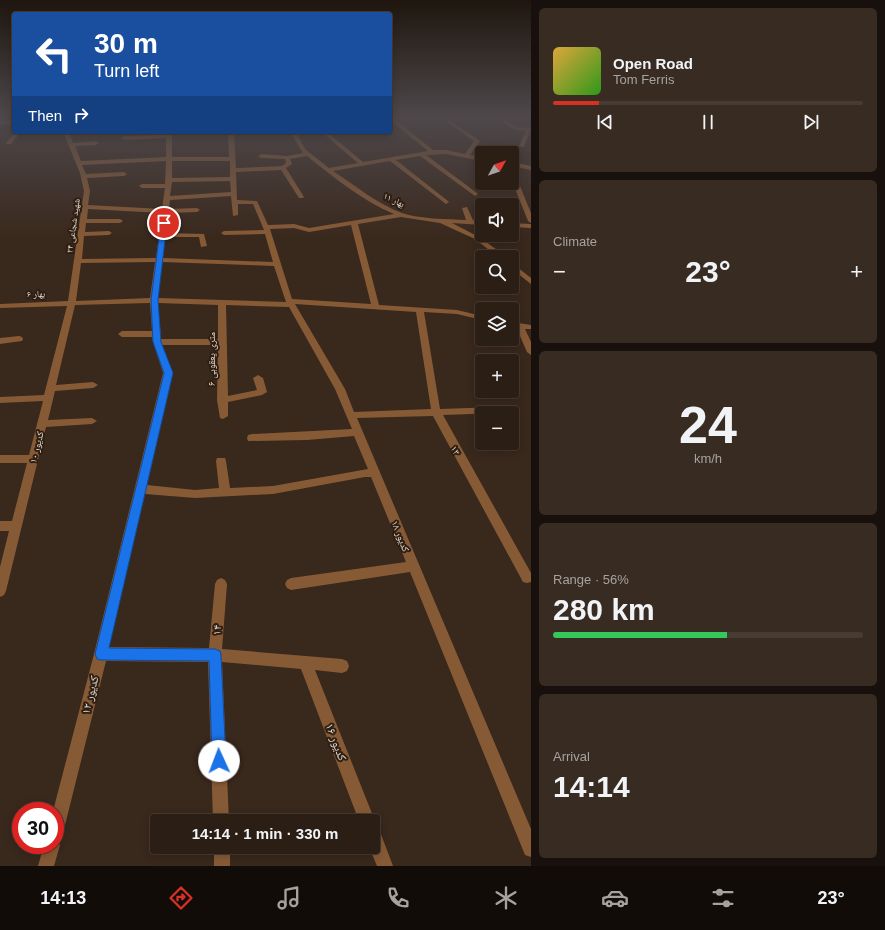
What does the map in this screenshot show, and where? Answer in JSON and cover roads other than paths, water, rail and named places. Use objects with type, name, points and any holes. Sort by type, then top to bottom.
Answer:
[{"type":"street","name":"شهید شجاعی ۲۴","points":[[72,303],[87,191],[77,158]]},
{"type":"street","points":[[232,170],[283,168],[289,164],[287,158]]},
{"type":"street","name":"بهار ۱۱","points":[[313,158],[383,207],[402,215],[442,221],[476,238],[493,250]]},
{"type":"street","points":[[356,158],[362,164]]},
{"type":"street","points":[[328,170],[394,158]]},
{"type":"street","points":[[426,158],[476,194]]},
{"type":"street","points":[[79,163],[170,159],[232,159],[235,215]]},
{"type":"street","name":"کدیور ۱۲","points":[[63,802],[101,654],[168,373],[156,338],[154,300],[166,211],[170,159]]},
{"type":"street","points":[[391,159],[446,202]]},
{"type":"street","points":[[519,165],[531,168]]},
{"type":"street","points":[[283,168],[300,197]]},
{"type":"street","points":[[83,176],[124,174]]},
{"type":"street","points":[[142,186],[233,179]]},
{"type":"street","points":[[518,190],[531,221]]},
{"type":"street","points":[[167,198],[234,194]]},
{"type":"street","name":"کدیور ۱۸","points":[[234,202],[255,202],[267,230],[290,303],[340,389],[531,850]]},
{"type":"street","points":[[84,207],[166,211],[198,210]]},
{"type":"street","points":[[465,208],[470,222]]},
{"type":"street","points":[[224,233],[267,230],[294,226],[309,230],[402,215]]},
{"type":"street","points":[[83,221],[120,221]]},
{"type":"street","points":[[442,221],[475,222]]},
{"type":"street","points":[[354,223],[376,307]]},
{"type":"street","points":[[519,225],[531,226]]},
{"type":"street","points":[[81,234],[109,233]]},
{"type":"street","points":[[162,235],[202,235],[203,246]]},
{"type":"street","points":[[78,261],[159,260],[277,264]]},
{"type":"street","points":[[527,275],[531,282]]},
{"type":"street","name":"بهار ۶","points":[[0,306],[154,300],[222,303],[290,303],[376,307],[457,312],[475,316]]},
{"type":"street","name":"کدیور ۱۰","points":[[0,589],[72,303]]},
{"type":"street","name":"۶ متری یعقوبی","points":[[222,303],[223,416]]},
{"type":"street","name":"۱۳","points":[[420,310],[436,412],[527,578]]},
{"type":"street","points":[[519,325],[531,327]]},
{"type":"street","points":[[519,330],[531,352]]},
{"type":"street","points":[[122,334],[156,338],[222,342]]},
{"type":"street","points":[[0,341],[19,339]]},
{"type":"street","points":[[222,400],[262,392],[258,378]]},
{"type":"street","points":[[0,400],[93,385]]},
{"type":"street","points":[[351,415],[475,411]]},
{"type":"street","points":[[42,424],[92,421]]},
{"type":"street","points":[[252,438],[358,432]]},
{"type":"street","points":[[0,459],[33,459]]},
{"type":"street","points":[[221,461],[225,492]]},
{"type":"street","points":[[141,489],[195,494],[273,490],[365,473],[375,474]]},
{"type":"street","points":[[0,526],[16,526]]},
{"type":"street","points":[[291,584],[413,566]]},
{"type":"street","name":"۱۴","points":[[221,584],[215,655],[221,814]]},
{"type":"street","points":[[101,654],[215,655],[342,666]]},
{"type":"street","name":"کدیور ۱۶","points":[[305,663],[364,814]]},
{"type":"street","points":[[380,853],[385,866]]},
{"type":"street","points":[[46,866],[49,854]]},
{"type":"street","points":[[222,854],[222,866]]}]
